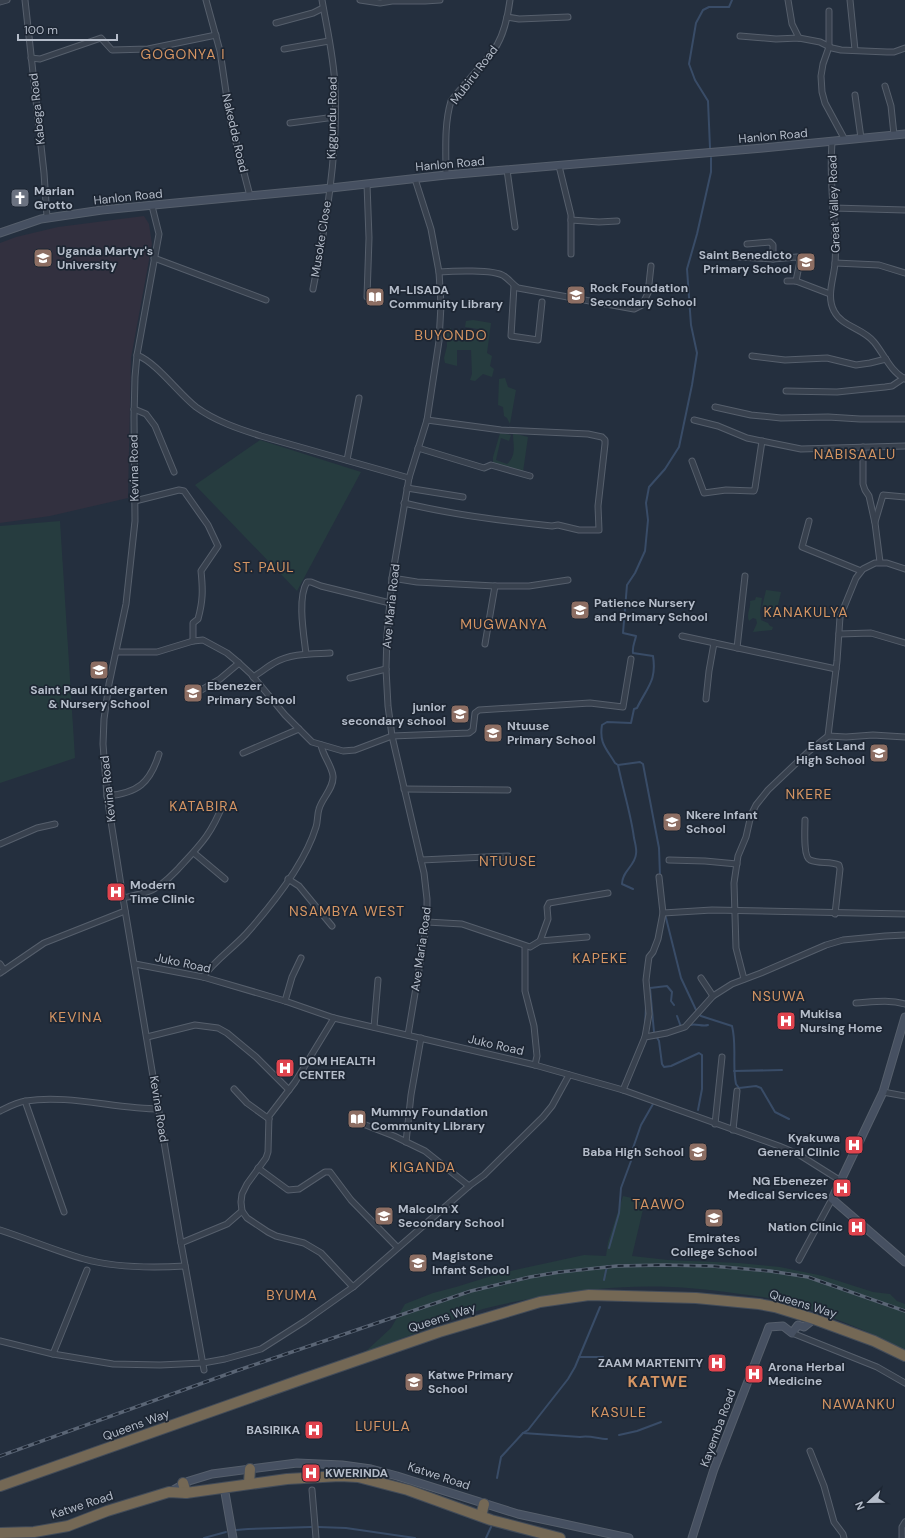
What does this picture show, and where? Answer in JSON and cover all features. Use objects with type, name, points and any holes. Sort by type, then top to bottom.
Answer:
[{"type":"highway","name":"Queens Way","points":[[0,1486],[432,1335],[540,1302],[589,1295],[696,1298],[759,1304],[775,1307],[814,1319],[874,1341],[905,1356]]},
{"type":"highway","points":[[249,1483],[250,1469]]},
{"type":"highway","name":"Katwe Road","points":[[0,1533],[34,1532],[68,1526],[107,1511],[185,1488],[224,1488],[287,1478],[340,1476],[358,1477],[408,1490],[480,1516],[557,1538]]},
{"type":"highway","points":[[480,1516],[484,1504]]},
{"type":"main road","name":"Hanlon Road","points":[[0,233],[34,220],[48,217],[329,189],[446,175],[905,134]]},
{"type":"main road","points":[[905,1017],[883,1092],[832,1199],[905,1262]]},
{"type":"main road","points":[[792,1333],[798,1325],[804,1327],[814,1319]]},
{"type":"main road","name":"Kayemba Road","points":[[692,1538],[714,1468],[768,1327],[783,1326],[792,1333]]},
{"type":"main road","name":"Katwe Road","points":[[185,1488],[211,1475],[250,1469],[312,1462],[352,1466],[370,1469],[425,1484],[518,1514],[629,1538]]},
{"type":"main road","points":[[224,1488],[233,1538]]},
{"type":"street","points":[[0,2],[7,0]]},
{"type":"street","name":"Kabega Road","points":[[25,0],[48,217]]},
{"type":"street","name":"Nakedde Road","points":[[206,0],[223,66],[230,119],[250,196]]},
{"type":"street","name":"Kiggundu Road","points":[[322,0],[335,86],[335,117],[329,189]]},
{"type":"street","points":[[360,0],[380,3],[391,1],[440,0]]},
{"type":"street","name":"Mubiru Road","points":[[446,175],[447,134],[451,101],[496,47],[502,35],[510,0]]},
{"type":"street","points":[[788,0],[790,16],[799,38]]},
{"type":"street","points":[[850,0],[855,50]]},
{"type":"street","points":[[276,23],[313,13],[323,8]]},
{"type":"street","points":[[829,11],[829,47],[823,64],[821,76],[822,92],[825,103],[845,140]]},
{"type":"street","points":[[507,17],[568,17]]},
{"type":"street","points":[[31,58],[40,59],[101,38],[112,50],[148,48],[216,35]]},
{"type":"street","points":[[740,36],[776,39],[799,38],[820,42],[829,47],[841,50],[894,52],[905,48]]},
{"type":"street","points":[[284,49],[329,41]]},
{"type":"street","points":[[885,86],[891,106],[894,135]]},
{"type":"street","points":[[854,95],[861,138]]},
{"type":"street","points":[[290,124],[335,117]]},
{"type":"street","name":"Great Valley Road","points":[[832,141],[831,177],[836,240],[835,263],[830,294],[832,307],[837,316],[868,335],[874,341],[891,367],[904,378]]},
{"type":"street","points":[[558,166],[571,220],[571,254]]},
{"type":"street","points":[[507,170],[515,227]]},
{"type":"street","name":"Ave Maria Road","points":[[408,1035],[426,922],[427,891],[422,860],[392,736],[388,706],[386,669],[392,578],[409,478],[426,420],[439,341],[441,305],[439,272],[431,229],[415,179]]},
{"type":"street","points":[[367,184],[369,220],[367,297]]},
{"type":"street","name":"Musoke Close","points":[[313,289],[329,189]]},
{"type":"street","name":"Kevina Road","points":[[152,206],[159,234],[137,356],[134,409],[135,521],[126,604],[109,684],[104,719],[103,744],[107,796],[125,911],[204,1370]]},
{"type":"street","points":[[833,208],[905,210]]},
{"type":"street","points":[[571,220],[599,222],[617,221]]},
{"type":"street","points":[[747,244],[770,242],[772,245],[773,259]]},
{"type":"street","points":[[706,255],[773,259],[797,257],[800,261],[796,281]]},
{"type":"street","points":[[154,258],[266,300]]},
{"type":"street","points":[[835,263],[879,265],[905,273]]},
{"type":"street","points":[[439,272],[492,272],[504,276],[518,288],[634,309],[642,305],[648,293],[651,266]]},
{"type":"street","points":[[787,281],[796,281],[830,294]]},
{"type":"street","points":[[514,286],[512,336],[538,340],[542,302]]},
{"type":"street","points":[[137,356],[148,361],[196,406],[212,416],[250,432],[409,478]]},
{"type":"street","points":[[752,356],[785,360],[827,358],[856,365],[886,359]]},
{"type":"street","points":[[786,391],[837,392],[885,387],[892,386],[904,378]]},
{"type":"street","points":[[347,460],[359,398]]},
{"type":"street","points":[[715,406],[751,415],[781,418],[828,417],[905,419]]},
{"type":"street","points":[[134,409],[146,414],[155,426],[174,472]]},
{"type":"street","points":[[404,503],[445,513],[503,521],[552,526],[558,525],[579,530],[599,530],[598,506],[605,444],[605,440],[602,437],[588,434],[501,430],[426,420]]},
{"type":"street","points":[[694,420],[718,426],[747,438],[801,449],[905,446]]},
{"type":"street","points":[[692,461],[704,493],[726,490],[754,491],[756,488],[762,441]]},
{"type":"street","points":[[863,447],[863,484],[864,490],[869,496],[875,523],[880,562]]},
{"type":"street","points":[[418,448],[484,468],[491,465],[530,476]]},
{"type":"street","points":[[407,488],[464,497]]},
{"type":"street","points":[[135,501],[179,490],[184,491],[208,525],[218,546],[201,571],[203,588],[202,605],[198,619],[193,623],[192,641]]},
{"type":"street","points":[[875,523],[883,495],[905,497]]},
{"type":"street","points":[[809,521],[802,547],[861,571]]},
{"type":"street","points":[[828,736],[836,669],[838,634],[842,610],[856,578],[861,571],[869,565],[880,562],[905,569]]},
{"type":"street","points":[[737,648],[745,576]]},
{"type":"street","points":[[392,578],[417,582],[495,586],[529,586],[568,580]]},
{"type":"street","points":[[306,654],[301,610],[307,582],[390,603]]},
{"type":"street","points":[[485,644],[495,586]]},
{"type":"street","points":[[838,634],[871,633],[905,643]]},
{"type":"street","points":[[682,636],[836,669]]},
{"type":"street","points":[[116,652],[157,652],[192,641],[202,640],[227,653],[239,663],[312,742],[346,751],[355,750],[392,736],[469,733],[473,730],[475,713],[479,710],[590,703],[623,707],[631,659]]},
{"type":"street","points":[[706,699],[714,643]]},
{"type":"street","points":[[253,677],[275,662],[306,654],[330,653]]},
{"type":"street","points":[[191,696],[220,679],[239,663]]},
{"type":"street","points":[[350,678],[386,669]]},
{"type":"street","points":[[243,753],[299,729]]},
{"type":"street","points":[[744,979],[736,948],[734,883],[738,856],[746,837],[751,815],[756,805],[768,790],[808,752],[828,736],[846,737],[873,735],[905,737]]},
{"type":"street","points":[[203,977],[215,962],[250,929],[280,893],[304,855],[316,826],[319,809],[324,796],[332,786],[332,772],[321,745]]},
{"type":"street","points":[[107,796],[124,794],[141,785],[155,766],[159,754]]},
{"type":"street","points":[[404,790],[508,790]]},
{"type":"street","points":[[123,898],[151,891],[165,883],[194,853],[212,828],[222,804]]},
{"type":"street","points":[[805,820],[805,848],[807,857],[810,860],[839,865],[840,869],[835,914]]},
{"type":"street","points":[[0,844],[37,828],[55,824]]},
{"type":"street","points":[[194,853],[225,879]]},
{"type":"street","points":[[422,860],[508,856]]},
{"type":"street","points":[[669,860],[736,864]]},
{"type":"street","points":[[623,1090],[645,1037],[649,1014],[646,980],[648,964],[649,957],[653,952],[658,939],[663,913],[659,877]]},
{"type":"street","points":[[288,880],[299,886],[332,926]]},
{"type":"street","points":[[540,941],[548,919],[547,907],[549,903],[608,893]]},
{"type":"street","points":[[663,913],[712,910],[803,911],[835,914],[905,914]]},
{"type":"street","points":[[0,964],[2,972],[44,943],[125,911]]},
{"type":"street","points":[[426,922],[462,924],[531,947],[540,941],[587,937]]},
{"type":"street","points":[[645,1037],[667,1033],[686,1027],[713,996],[732,984],[837,942],[905,935]]},
{"type":"street","points":[[526,946],[525,991],[534,1026],[537,1056],[536,1065]]},
{"type":"street","points":[[285,1001],[292,977],[302,958]]},
{"type":"street","name":"Juko Road","points":[[135,964],[203,977],[285,1001],[334,1018],[536,1065],[623,1090],[766,1141],[798,1154],[841,1181]]},
{"type":"street","points":[[701,978],[713,996]]},
{"type":"street","points":[[374,1027],[378,980]]},
{"type":"street","points":[[856,1003],[896,1001],[905,1004]]},
{"type":"street","points":[[334,1018],[289,1090],[272,1112],[269,1119],[268,1152],[266,1158],[242,1194],[241,1202],[242,1211],[247,1218],[276,1236],[298,1240],[321,1253],[353,1287]]},
{"type":"street","points":[[147,1037],[195,1025],[218,1028],[227,1033],[256,1057],[289,1090]]},
{"type":"street","points":[[406,1142],[411,1095],[421,1038]]},
{"type":"street","points":[[715,1124],[722,1057]]},
{"type":"street","points":[[0,1340],[53,1354],[113,1364],[160,1365],[203,1363],[225,1359],[261,1349],[305,1321],[353,1287],[397,1247],[484,1175],[544,1117],[552,1106],[569,1075]]},
{"type":"street","points":[[234,1089],[248,1103],[269,1119]]},
{"type":"street","points":[[733,1130],[737,1091]]},
{"type":"street","points":[[883,1092],[905,1096]]},
{"type":"street","points":[[0,1111],[25,1101],[58,1099],[140,1109],[159,1109]]},
{"type":"street","points":[[25,1101],[64,1212]]},
{"type":"street","points":[[358,1122],[425,1151],[469,1186]]},
{"type":"street","points":[[258,1168],[288,1190],[300,1189],[325,1172],[330,1172],[351,1200],[397,1247]]},
{"type":"street","points":[[799,1260],[832,1199]]},
{"type":"street","points":[[181,1243],[227,1224],[242,1211]]},
{"type":"street","points":[[0,1230],[85,1259],[124,1266],[173,1268],[185,1266]]},
{"type":"street","points":[[53,1354],[87,1270]]},
{"type":"street","points":[[792,1333],[877,1367],[905,1383]]},
{"type":"street","points":[[810,1451],[824,1486],[834,1522],[843,1534],[844,1538]]},
{"type":"street","points":[[312,1490],[316,1538]]},
{"type":"street","points":[[902,1538],[902,1527],[905,1522]]},
{"type":"shaded area","points":[[144,216],[149,224],[152,244],[131,358],[128,498],[50,516],[0,523],[0,243],[16,237],[58,227]]},
{"type":"green space","points":[[473,320],[491,323],[487,353],[492,356],[490,366],[494,369],[492,377],[483,374],[475,381],[470,380],[472,374],[471,350],[457,350],[457,366],[445,363],[444,358],[447,346],[447,329],[451,328],[453,341],[470,341],[478,336],[478,329],[465,327],[466,321]]},
{"type":"green space","points":[[505,378],[508,387],[516,390],[510,424],[504,416],[503,407],[498,405],[499,379]]},
{"type":"green space","points":[[500,433],[511,435],[509,441],[501,438],[496,460],[507,464],[513,453],[513,433],[528,437],[523,472],[493,465],[493,457]]},
{"type":"green space","points":[[260,440],[361,472],[297,591],[195,485]]},
{"type":"green space","points":[[60,521],[75,758],[0,783],[0,526]]},
{"type":"green space","points":[[766,590],[781,592],[777,610],[762,607]]},
{"type":"green space","points":[[756,597],[762,598],[760,612],[761,620],[773,627],[772,630],[753,632],[757,623],[756,619],[753,618],[749,621],[748,616],[750,601],[755,600]]},
{"type":"green space","points":[[623,1196],[645,1201],[632,1256],[668,1260],[739,1263],[780,1267],[823,1276],[873,1292],[890,1294],[897,1301],[905,1304],[905,1350],[845,1322],[777,1300],[715,1290],[641,1286],[617,1287],[567,1293],[490,1307],[364,1353],[391,1328],[405,1304],[433,1293],[501,1273],[584,1255],[606,1256],[608,1242]]},
{"type":"waterway","points":[[710,148],[708,101],[695,80],[689,64],[696,23],[703,10],[709,7],[729,7],[732,0]]},
{"type":"waterway","points":[[660,876],[659,848],[643,764],[640,762],[618,765],[615,763],[602,741],[601,731],[602,725],[607,722],[631,723],[634,709],[637,708],[648,689],[654,672],[653,656],[633,653],[633,646],[636,636],[623,633],[627,585],[635,573],[645,551],[648,520],[646,503],[649,487],[665,469],[679,447],[692,385],[697,353],[691,325],[687,269],[697,234],[711,172],[711,158]]},
{"type":"waterway","points":[[618,765],[631,820],[636,850],[635,858],[624,876],[622,884],[633,889]]},
{"type":"waterway","points":[[665,914],[681,978],[697,1012]]},
{"type":"waterway","points":[[654,1032],[650,988],[667,986],[672,992],[671,1001],[674,1005]]},
{"type":"waterway","points":[[645,1026],[646,1006]]},
{"type":"waterway","points":[[700,1013],[699,1014],[701,1016],[732,1026],[734,1040],[734,1070],[736,1084],[739,1088],[756,1086],[761,1088],[775,1112],[789,1119]]},
{"type":"waterway","points":[[677,1016],[682,1027]]},
{"type":"waterway","points":[[690,1025],[708,1025]]},
{"type":"waterway","points":[[656,1036],[659,1041],[662,1064],[664,1067],[671,1066],[699,1053],[702,1055],[702,1089],[698,1110]]},
{"type":"waterway","points":[[734,1071],[782,1070]]},
{"type":"waterway","points":[[609,1248],[619,1213],[621,1188],[631,1161],[633,1148],[641,1125],[653,1104]]},
{"type":"waterway","points":[[604,1280],[607,1266]]},
{"type":"waterway","points":[[497,1478],[501,1457],[523,1433],[528,1430],[568,1379],[575,1367],[600,1307]]},
{"type":"waterway","points":[[579,1357],[603,1357]]},
{"type":"waterway","points":[[619,1435],[637,1431],[661,1422]]},
{"type":"waterway","points":[[523,1433],[580,1437],[587,1436],[607,1439]]},
{"type":"waterway","points":[[236,1530],[311,1527]]},
{"type":"waterway","points":[[318,1527],[346,1528],[415,1538]]},
{"type":"waterway","points":[[486,1538],[491,1527]]},
{"type":"waterway","points":[[204,1538],[226,1532]]},
{"type":"railway","points":[[0,1456],[236,1371],[471,1291],[530,1277],[560,1272],[617,1266],[664,1265],[712,1266],[770,1271],[808,1277],[905,1311]]},
{"type":"place","name":"Marian Grotto","points":[[20,198]]},
{"type":"place","name":"Uganda Martyr's University","points":[[43,258]]},
{"type":"place","name":"Saint Benedicto Primary School","points":[[806,262]]},
{"type":"place","name":"Rock Foundation Secondary School","points":[[576,295]]},
{"type":"place","name":"M-LISADA Community Library","points":[[375,297]]},
{"type":"place","name":"Patience Nursery and Primary School","points":[[580,610]]},
{"type":"place","name":"Saint Paul Kindergarten & Nursery School","points":[[99,670]]},
{"type":"place","name":"Ebenezer Primary School","points":[[193,693]]},
{"type":"place","name":"junior secondary school","points":[[460,714]]},
{"type":"place","name":"Ntuuse Primary School","points":[[493,733]]},
{"type":"place","name":"East Land High School","points":[[879,753]]},
{"type":"place","name":"Nkere Infant School","points":[[672,822]]},
{"type":"place","name":"Modern Time Clinic","points":[[116,892]]},
{"type":"place","name":"Mukisa Nursing Home","points":[[786,1021]]},
{"type":"place","name":"DOM HEALTH CENTER","points":[[285,1068]]},
{"type":"place","name":"Mummy Foundation Community Library","points":[[357,1119]]},
{"type":"place","name":"Kyakuwa General Clinic","points":[[854,1145]]},
{"type":"place","name":"Baba High School","points":[[698,1152]]},
{"type":"place","name":"NG Ebenezer Medical Services","points":[[842,1188]]},
{"type":"place","name":"Malcolm X Secondary School","points":[[384,1216]]},
{"type":"place","name":"Emirates College School","points":[[714,1218]]},
{"type":"place","name":"Nation Clinic","points":[[857,1227]]},
{"type":"place","name":"Magistone Infant School","points":[[418,1263]]},
{"type":"place","name":"ZAAM MARTENITY","points":[[717,1363]]},
{"type":"place","name":"Arona Herbal Medicine","points":[[754,1374]]},
{"type":"place","name":"Katwe Primary School","points":[[414,1382]]},
{"type":"place","name":"BASIRIKA","points":[[314,1430]]},
{"type":"place","name":"KWERINDA","points":[[311,1473]]},
{"type":"district","name":"GOGONYA I","points":[[183,54]]},
{"type":"district","name":"BUYONDO","points":[[451,335]]},
{"type":"district","name":"NABISAALU","points":[[855,454]]},
{"type":"district","name":"ST. PAUL","points":[[264,567]]},
{"type":"district","name":"KANAKULYA","points":[[806,612]]},
{"type":"district","name":"MUGWANYA","points":[[504,624]]},
{"type":"district","name":"NKERE","points":[[809,794]]},
{"type":"district","name":"KATABIRA","points":[[204,806]]},
{"type":"district","name":"NTUUSE","points":[[508,861]]},
{"type":"district","name":"NSAMBYA WEST","points":[[347,911]]},
{"type":"district","name":"KAPEKE","points":[[600,958]]},
{"type":"district","name":"NSUWA","points":[[779,996]]},
{"type":"district","name":"KEVINA","points":[[76,1017]]},
{"type":"district","name":"KIGANDA","points":[[423,1167]]},
{"type":"district","name":"TAAWO","points":[[659,1204]]},
{"type":"district","name":"BYUMA","points":[[292,1295]]},
{"type":"district","name":"KATWE","points":[[658,1381]]},
{"type":"district","name":"NAWANKU","points":[[859,1404]]},
{"type":"district","name":"KASULE","points":[[619,1412]]},
{"type":"district","name":"LUFULA","points":[[383,1426]]}]
